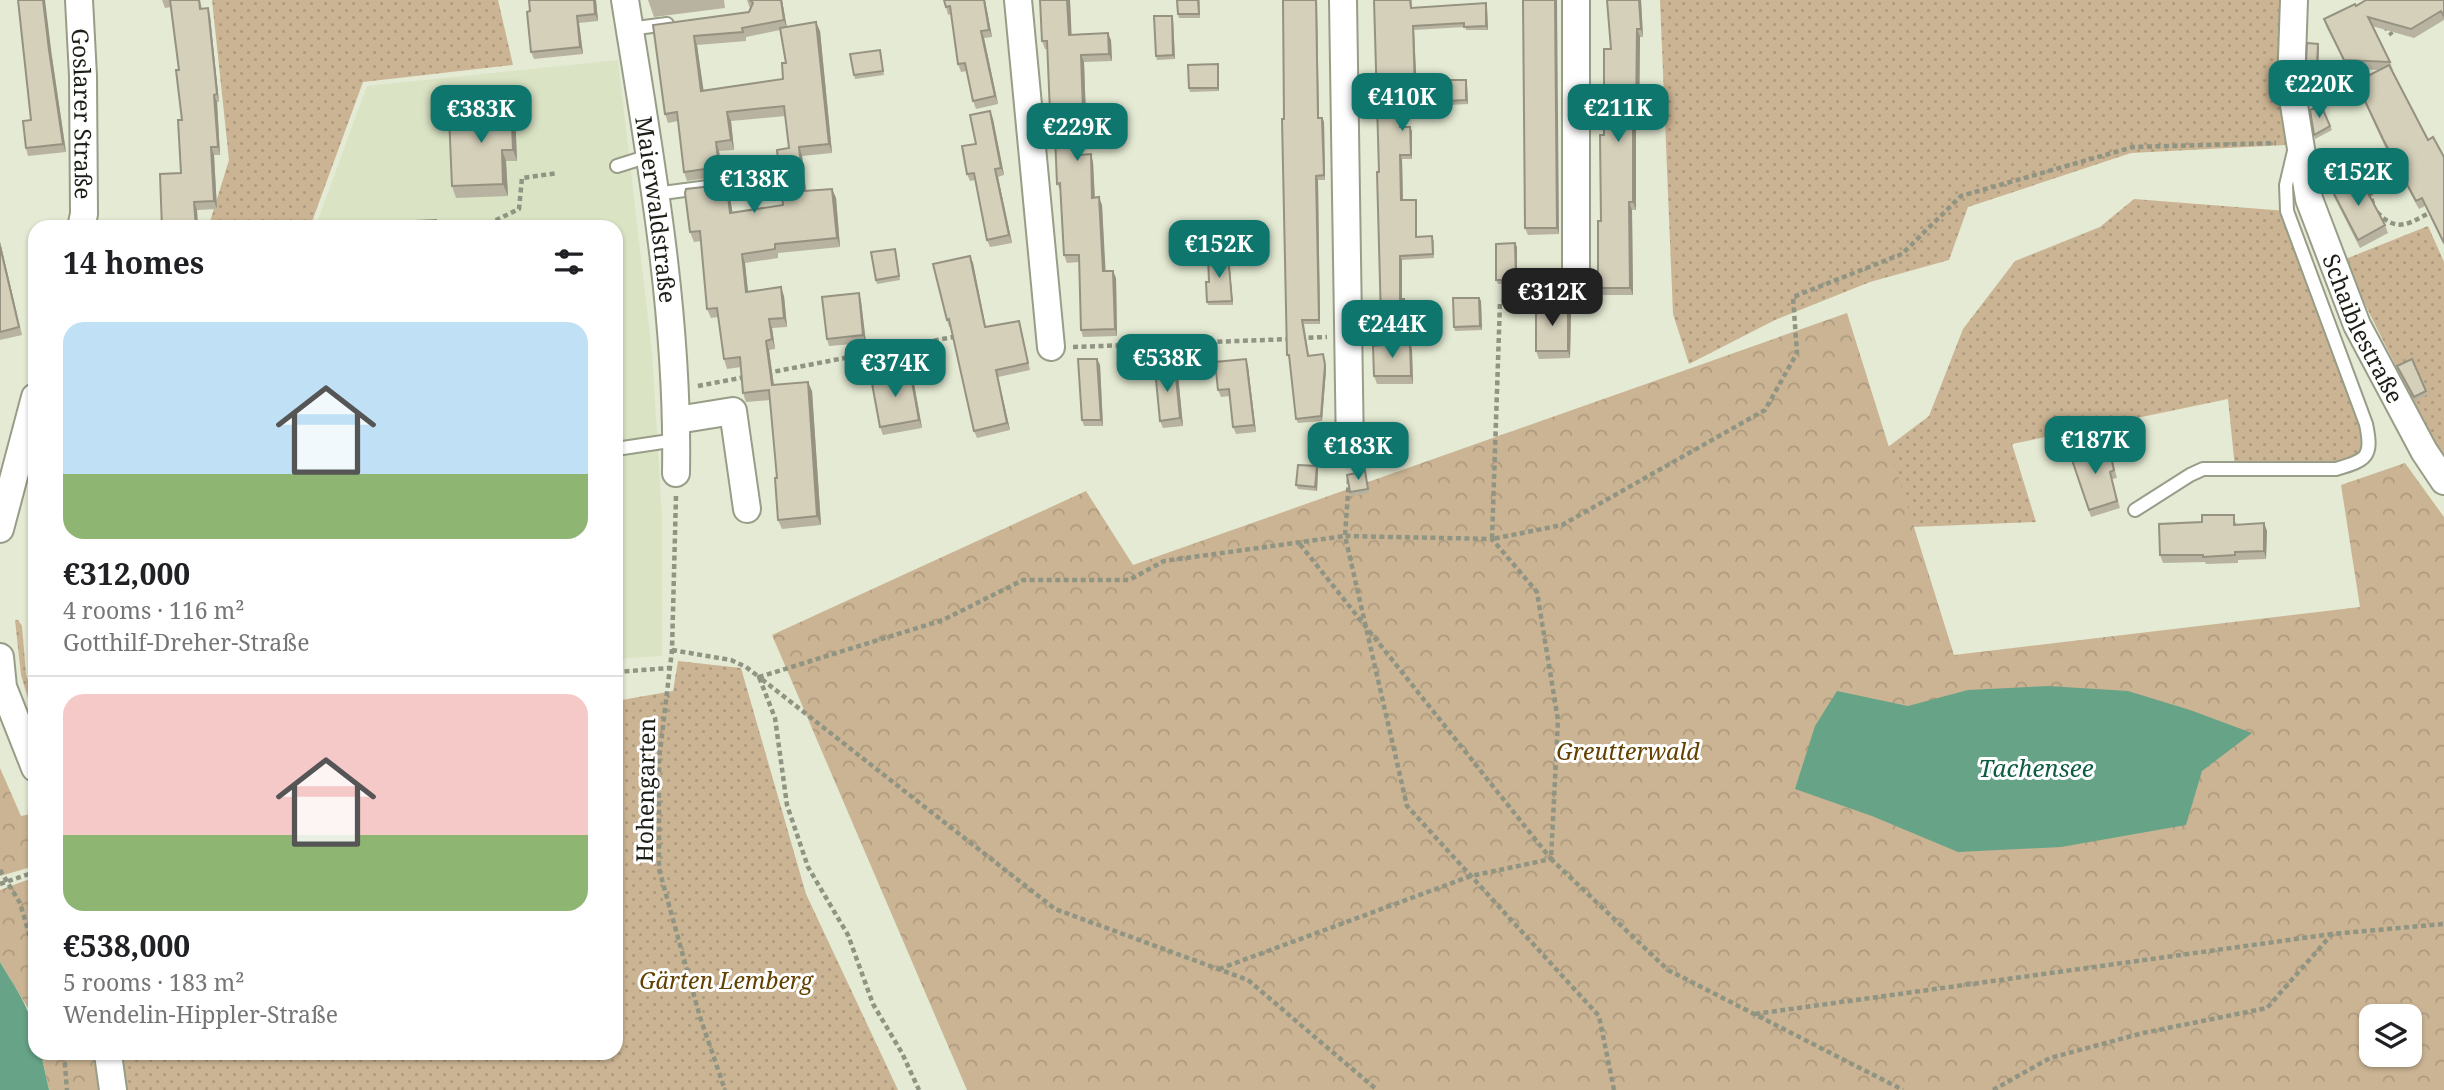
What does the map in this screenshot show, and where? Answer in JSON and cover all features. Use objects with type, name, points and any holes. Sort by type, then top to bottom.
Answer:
[{"type":"street","name":"Goslarer Straße","points":[[79,0],[83,76],[83,220]]},
{"type":"street","name":"Maierwaldstraße","points":[[625,0],[662,246],[676,390],[676,473]]},
{"type":"street","points":[[1018,0],[1051,346]]},
{"type":"street","points":[[1343,0],[1350,452]]},
{"type":"street","points":[[1576,0],[1576,278]]},
{"type":"street","name":"Schaiblestraße","points":[[2294,0],[2291,86],[2309,199],[2357,325],[2424,451],[2444,481]]},
{"type":"street","points":[[677,430],[733,411],[747,509]]},
{"type":"street","points":[[0,528],[28,423]]},
{"type":"street","points":[[0,657],[3,687],[28,750]]},
{"type":"street","points":[[109,1060],[113,1090]]},
{"type":"lane","points":[[629,29],[682,22]]},
{"type":"lane","points":[[2135,510],[2203,469],[2336,469],[2365,458],[2370,446],[2366,424],[2287,211],[2286,185],[2299,134]]},
{"type":"lane","points":[[617,166],[649,156]]},
{"type":"lane","points":[[654,194],[775,177]]},
{"type":"lane","points":[[623,447],[677,430]]},
{"type":"path","points":[[2376,18],[2392,35]]},
{"type":"path","points":[[758,677],[943,620],[1023,580],[1129,580],[1164,561],[1345,536],[1492,539],[1562,525],[1765,410],[1797,353],[1793,296],[1902,254],[1961,196],[2133,147],[2273,144],[2299,134]]},
{"type":"path","points":[[2392,169],[2376,176],[2370,182],[2374,209],[2388,223],[2403,226],[2438,209]]},
{"type":"path","points":[[496,220],[519,209],[522,178],[558,173]]},
{"type":"path","points":[[1551,859],[1558,720],[1537,592],[1492,539],[1500,303],[1567,301],[1576,278]]},
{"type":"path","points":[[676,390],[964,335]]},
{"type":"path","points":[[1100,347],[1348,337]]},
{"type":"path","points":[[1350,452],[1345,536],[1407,806],[1599,1016],[1614,1090]]},
{"type":"path","name":"Hohengarten","points":[[676,473],[672,650],[659,760],[659,869],[700,1017],[724,1090]]},
{"type":"path","points":[[1299,542],[1551,859],[1668,970],[1903,1090]]},
{"type":"path","points":[[672,650],[731,660],[746,667],[1055,909],[1248,981],[1377,1090]]},
{"type":"path","points":[[623,671],[670,668]]},
{"type":"path","points":[[758,677],[775,718],[787,805],[808,867],[848,935],[873,1004],[902,1053],[919,1090]]},
{"type":"path","points":[[1218,970],[1471,876],[1551,859]]},
{"type":"path","points":[[0,870],[20,903],[28,930]]},
{"type":"path","points":[[0,884],[28,875]]},
{"type":"path","points":[[1754,1014],[2332,933],[2444,924]]},
{"type":"path","points":[[1993,1090],[2050,1058],[2143,1033],[2267,1008],[2332,933]]},
{"type":"path","points":[[64,1060],[66,1090]]},
{"type":"shaded area","points":[[618,60],[652,353],[662,517],[662,656],[623,659],[623,220],[318,220],[367,86]]},
{"type":"green space","points":[[212,0],[498,0],[513,65],[363,82],[313,220],[210,220],[229,160]]},
{"type":"green space","points":[[1660,0],[2294,0],[2286,145],[2131,153],[1968,207],[1949,260],[1870,282],[1775,320],[1689,364],[1673,314]]},
{"type":"green space","points":[[2134,199],[2287,211],[2370,446],[2356,463],[2235,468],[2228,399],[2012,444],[2036,522],[1864,529],[1823,496],[1929,416],[1963,329],[2015,261],[2100,227]]},
{"type":"green space","points":[[2428,226],[2444,262],[2444,463],[2343,260]]},
{"type":"green space","name":"Greutterwald","points":[[1847,313],[1954,655],[2360,607],[2341,485],[2405,463],[2444,517],[2444,1090],[967,1090],[772,635],[1086,491],[1133,565]]},
{"type":"green space","points":[[15,620],[22,626],[28,698],[21,675]]},
{"type":"green space","name":"Gärten Lemberg","points":[[678,661],[741,668],[806,894],[898,1090],[119,1090],[116,1060],[623,1060],[623,700],[673,691]]},
{"type":"green space","points":[[0,768],[21,816],[28,814],[28,868],[0,876]]},
{"type":"green space","points":[[28,880],[28,1008],[0,962],[0,890]]},
{"type":"green space","points":[[42,1060],[102,1060],[106,1090],[49,1090]]},
{"type":"water","name":"Tachensee","points":[[2048,686],[2128,691],[2252,733],[2202,771],[2186,825],[2061,847],[1958,852],[1872,816],[1795,789],[1815,726],[1837,691],[1908,706],[1968,690]]},
{"type":"water","points":[[0,962],[28,1013],[28,1060],[42,1060],[49,1090],[0,1090]]},
{"type":"building","points":[[18,0],[43,0],[63,144],[26,148],[23,121],[31,120]]},
{"type":"building","points":[[170,0],[199,0],[200,9],[208,8],[217,94],[214,95],[218,147],[211,147],[214,201],[194,202],[195,220],[162,220],[160,174],[181,173],[178,120],[182,120],[176,70],[179,70]]},
{"type":"building","points":[[529,0],[594,0],[595,14],[577,16],[580,47],[531,52],[527,12],[530,11]]},
{"type":"building","points":[[750,0],[781,0],[784,20],[742,28],[743,32],[694,36],[701,91],[783,79],[782,63],[786,63],[780,28],[816,22],[829,144],[799,147],[804,191],[832,189],[837,238],[775,244],[775,249],[742,254],[746,292],[781,287],[784,318],[769,319],[772,339],[766,341],[772,385],[808,382],[817,516],[778,520],[769,390],[743,393],[740,357],[724,359],[717,308],[707,309],[700,231],[690,232],[685,193],[686,189],[721,185],[721,188],[727,188],[730,213],[783,205],[777,150],[789,148],[784,106],[727,112],[731,140],[716,142],[719,167],[684,172],[677,112],[665,114],[653,25],[749,12],[753,3]]},
{"type":"building","points":[[944,0],[984,0],[989,30],[981,31],[995,96],[973,101],[965,63],[958,64],[950,6],[946,7]]},
{"type":"building","points":[[1040,0],[1067,0],[1069,35],[1108,33],[1109,54],[1081,55],[1083,110],[1078,111],[1079,155],[1091,154],[1092,198],[1099,197],[1103,271],[1113,271],[1115,329],[1081,330],[1079,255],[1064,255],[1054,111],[1050,112],[1047,41],[1042,41]]},
{"type":"building","points":[[1177,0],[1198,0],[1199,14],[1178,14]]},
{"type":"building","points":[[1283,0],[1316,0],[1318,118],[1322,118],[1324,175],[1316,176],[1319,320],[1302,320],[1308,356],[1323,354],[1325,365],[1321,416],[1296,419],[1287,355],[1282,119]]},
{"type":"building","points":[[1374,0],[1410,0],[1411,8],[1486,3],[1486,26],[1464,27],[1464,23],[1413,26],[1415,91],[1399,92],[1400,127],[1410,127],[1411,155],[1400,155],[1401,200],[1416,200],[1416,237],[1432,236],[1433,254],[1400,256],[1400,299],[1404,299],[1405,318],[1381,319]]},
{"type":"building","points":[[1523,0],[1555,0],[1557,228],[1525,228]]},
{"type":"building","points":[[1607,0],[1639,0],[1641,29],[1637,29],[1633,202],[1629,202],[1630,288],[1598,288],[1598,221],[1601,221],[1600,135],[1604,135],[1604,49],[1611,49]]},
{"type":"building","points":[[2366,0],[2444,0],[2444,16],[2441,11],[2411,29],[2368,17],[2390,62],[2344,60],[2324,19]]},
{"type":"building","points":[[1154,16],[1172,16],[1173,55],[1156,56]]},
{"type":"building","points":[[2307,43],[2318,44],[2317,64],[2306,63]]},
{"type":"building","points":[[880,50],[883,71],[854,75],[850,54]]},
{"type":"building","points":[[1218,64],[1218,88],[1189,88],[1188,65]]},
{"type":"building","points":[[2389,65],[2428,140],[2433,137],[2444,157],[2444,243],[2422,198],[2416,201],[2356,82]]},
{"type":"building","points":[[1447,80],[1466,80],[1466,100],[1447,101]]},
{"type":"building","points":[[511,99],[513,150],[502,150],[503,184],[452,186],[449,116],[490,115],[489,100]]},
{"type":"building","points":[[2321,105],[2330,126],[2314,135],[2310,110]]},
{"type":"building","points":[[990,111],[1001,168],[995,169],[1009,235],[987,240],[974,173],[967,174],[962,146],[976,144],[970,115]]},
{"type":"building","points":[[2359,176],[2385,225],[2358,240],[2332,190]]},
{"type":"building","points":[[1515,243],[1516,280],[1496,280],[1496,244]]},
{"type":"building","points":[[0,246],[19,327],[0,332]]},
{"type":"building","points":[[895,249],[899,276],[876,280],[871,252]]},
{"type":"building","points":[[1228,255],[1232,301],[1207,302],[1208,257]]},
{"type":"building","points":[[970,256],[985,327],[1019,321],[1028,363],[996,370],[1007,423],[974,431],[949,319],[947,320],[933,264]]},
{"type":"building","points":[[859,293],[863,335],[827,339],[822,297]]},
{"type":"building","points":[[1453,298],[1479,298],[1480,326],[1454,327]]},
{"type":"building","points":[[1536,305],[1568,305],[1568,351],[1536,351]]},
{"type":"building","points":[[1410,342],[1411,376],[1374,376],[1373,346]]},
{"type":"building","points":[[1078,359],[1097,359],[1101,420],[1082,420]]},
{"type":"building","points":[[1246,359],[1254,425],[1233,427],[1229,389],[1218,390],[1215,362]]},
{"type":"building","points":[[2412,359],[2426,391],[2414,397],[2397,366]]},
{"type":"building","points":[[1175,367],[1180,418],[1160,421],[1155,369]]},
{"type":"building","points":[[910,371],[919,420],[880,427],[871,378]]},
{"type":"building","points":[[2108,444],[2114,470],[2110,472],[2117,501],[2089,510],[2070,454]]},
{"type":"building","points":[[1298,465],[1317,466],[1315,487],[1296,485]]},
{"type":"building","points":[[1365,471],[1368,489],[1350,492],[1347,475]]},
{"type":"building","points":[[2202,515],[2234,515],[2234,525],[2264,523],[2264,551],[2203,557],[2160,555],[2159,524],[2202,522]]}]
